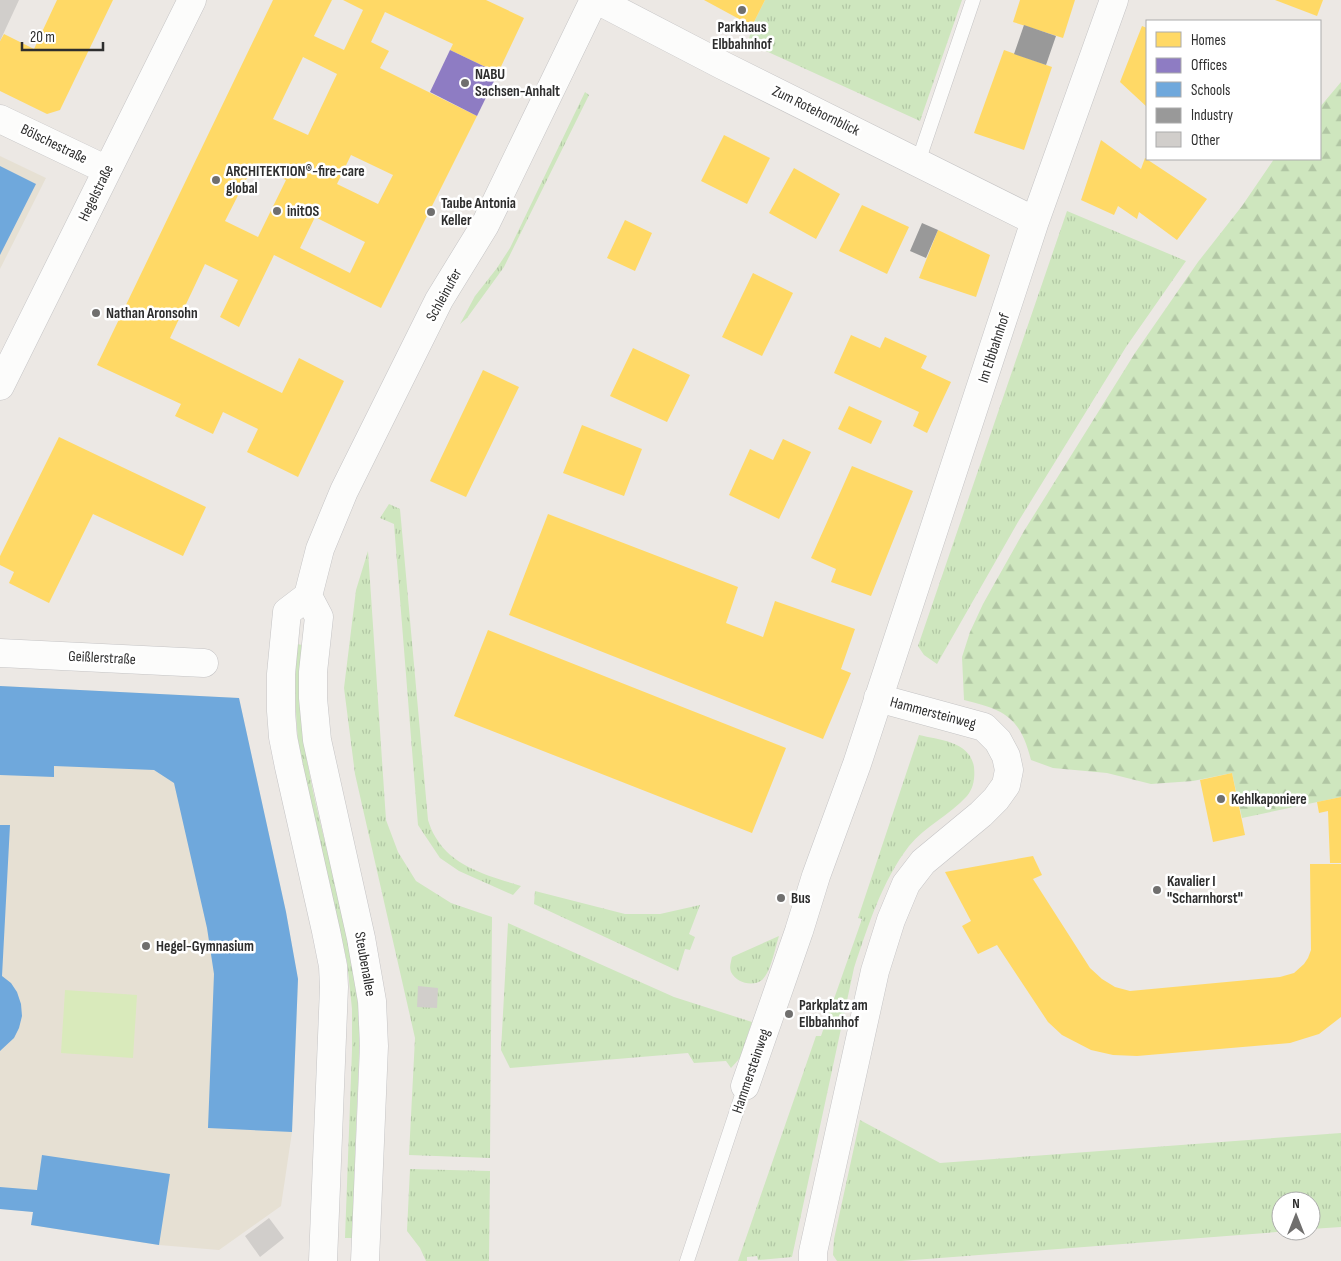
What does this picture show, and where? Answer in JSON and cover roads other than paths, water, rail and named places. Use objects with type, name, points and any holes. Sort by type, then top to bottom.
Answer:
[{"type":"street","name":"Hegelstraße","points":[[0,386],[192,0]]},
{"type":"street","name":"Zum Rotehornblick","points":[[595,0],[1035,221]]},
{"type":"street","name":"Schleinufer","points":[[308,596],[320,549],[344,490],[439,300],[485,225],[595,0]]},
{"type":"street","name":"Im Elbbahnhof","points":[[878,698],[1035,221],[1114,0]]},
{"type":"street","name":"Bölschestraße","points":[[0,119],[108,170]]},
{"type":"street","name":"Steubenallee","points":[[308,596],[319,617],[313,672],[313,698],[317,740],[362,938],[372,1001],[374,1046],[365,1261]]},
{"type":"street","points":[[308,596],[287,612],[281,674],[281,711],[286,752],[333,966],[333,1031],[323,1261]]},
{"type":"street","name":"Geißlerstraße","points":[[0,653],[204,663]]},
{"type":"street","name":"Hammersteinweg","points":[[745,1086],[799,931],[816,876],[857,764],[878,698],[984,727],[998,741],[1006,756],[1010,770],[1006,785],[996,799],[981,814],[922,862],[906,884],[890,920],[875,971],[813,1252],[813,1261]]},
{"type":"lane","points":[[918,162],[973,0]]},
{"type":"lane","name":"Hammersteinweg","points":[[687,1261],[745,1086]]},
{"type":"place","name":"Parkhaus Elbbahnhof","points":[[742,10]]},
{"type":"place","name":"NABU Sachsen-Anhalt","points":[[465,83]]},
{"type":"place","name":"ARCHITEKTION®-fire-care global","points":[[216,180]]},
{"type":"place","name":"initOS","points":[[277,211]]},
{"type":"place","name":"Taube Antonia Keller","points":[[431,212]]},
{"type":"place","name":"Nathan Aronsohn","points":[[96,313]]},
{"type":"place","name":"Kehlkaponiere","points":[[1221,799]]},
{"type":"place","name":"Kavalier I \"Scharnhorst\"","points":[[1157,890]]},
{"type":"place","name":"Bus","points":[[781,898]]},
{"type":"place","name":"Hegel-Gymnasium","points":[[146,946]]},
{"type":"place","name":"Parkplatz am Elbbahnhof","points":[[789,1014]]}]
